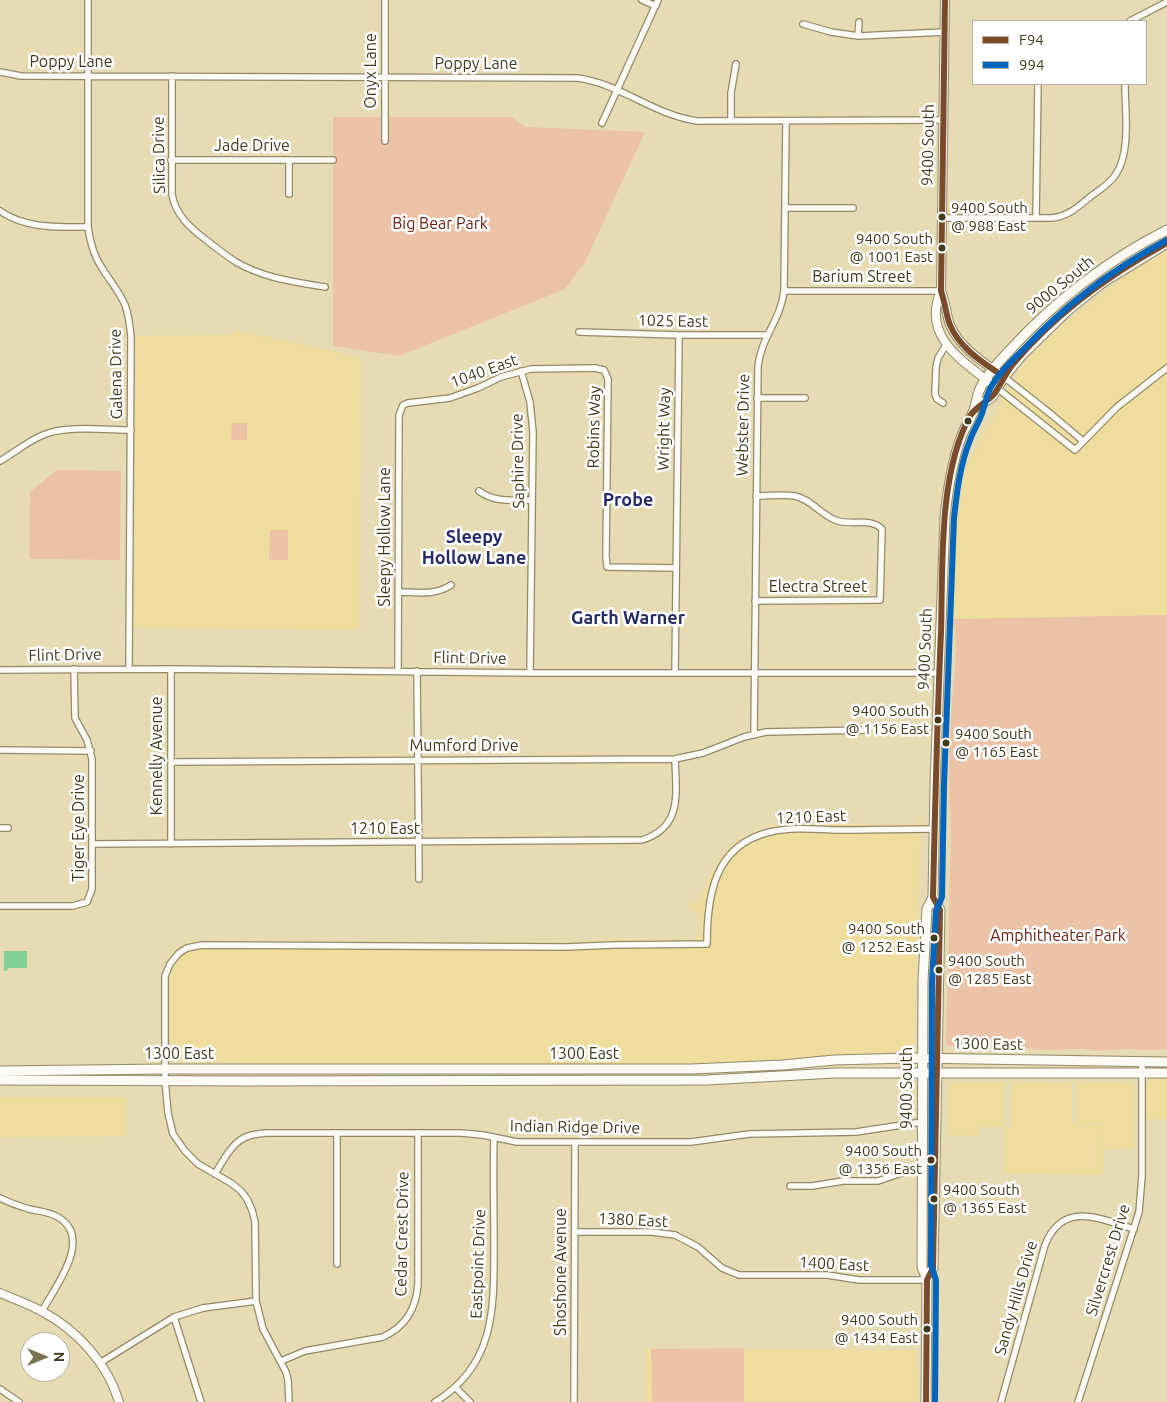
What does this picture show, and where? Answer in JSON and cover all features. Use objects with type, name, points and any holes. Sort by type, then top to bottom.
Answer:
[{"type":"main road","name":"9400 South","points":[[945,0],[941,291],[946,302],[948,320],[957,338],[993,370],[1004,377]]},
{"type":"main road","name":"9000 South","points":[[986,379],[1022,337],[1069,294],[1120,257],[1167,230]]},
{"type":"main road","name":"9000 South","points":[[997,388],[1022,355],[1038,338],[1079,301],[1128,266],[1167,243]]},
{"type":"main road","name":"9400 South","points":[[941,291],[936,301],[937,320],[940,333],[946,345],[958,358],[997,388],[992,396],[975,408]]},
{"type":"main road","name":"9400 South","points":[[928,1280],[922,1267],[924,972],[927,909],[933,897],[939,673],[947,492],[958,445],[975,408],[980,389],[986,379]]},
{"type":"main road","name":"9400 South","points":[[926,1402],[928,1280],[933,1268],[940,910],[933,897]]},
{"type":"main road","name":"1300 East","points":[[0,1070],[690,1069],[783,1065],[834,1060],[922,1058],[1167,1062]]},
{"type":"main road","name":"1300 East","points":[[0,1080],[707,1080],[835,1073],[1167,1073]]},
{"type":"main road","points":[[0,1294],[42,1311],[67,1327],[100,1363],[119,1402]]},
{"type":"street","name":"Galena Drive","points":[[88,0],[88,227],[90,243],[101,267],[118,290],[130,322],[130,669]]},
{"type":"street","name":"Onyx Lane","points":[[385,0],[385,141]]},
{"type":"street","points":[[602,123],[657,3],[642,0]]},
{"type":"street","points":[[1132,20],[1167,2]]},
{"type":"street","points":[[858,36],[859,22]]},
{"type":"street","points":[[803,24],[830,32],[858,36],[944,32]]},
{"type":"street","points":[[731,121],[731,93],[736,64]]},
{"type":"street","name":"Poppy Lane","points":[[0,72],[21,76],[577,78],[595,82],[678,118],[697,121],[944,120]]},
{"type":"street","name":"Silica Drive","points":[[172,76],[171,188],[173,202],[182,219],[198,234],[237,262],[276,278],[325,287]]},
{"type":"street","points":[[1036,218],[1038,85]]},
{"type":"street","points":[[942,218],[1059,217],[1072,211],[1116,174],[1124,154],[1125,85]]},
{"type":"street","name":"Webster Drive","points":[[754,734],[759,355],[766,335],[779,313],[784,291],[786,121]]},
{"type":"street","name":"Jade Drive","points":[[171,160],[333,160]]},
{"type":"street","points":[[289,160],[289,194]]},
{"type":"street","points":[[785,208],[853,208]]},
{"type":"street","points":[[0,211],[14,219],[40,226],[88,227]]},
{"type":"street","name":"Barium Street","points":[[784,291],[941,291]]},
{"type":"street","name":"1025 East","points":[[579,332],[766,335]]},
{"type":"street","name":"Wright Way","points":[[674,673],[678,335]]},
{"type":"street","points":[[943,403],[937,399],[935,394],[936,367],[938,358],[946,345]]},
{"type":"street","name":"1040 East","points":[[402,404],[450,398],[521,371],[553,368],[595,368],[604,370]]},
{"type":"street","points":[[997,388],[1075,450],[1117,406],[1167,368]]},
{"type":"street","name":"Robins Way","points":[[604,370],[608,379],[607,567],[676,568]]},
{"type":"street","name":"Saphire Drive","points":[[521,371],[532,417],[530,673]]},
{"type":"street","points":[[1004,377],[1083,441]]},
{"type":"street","points":[[757,398],[805,398]]},
{"type":"street","name":"Sleepy Hollow Lane","points":[[398,670],[399,423],[402,404]]},
{"type":"street","points":[[0,461],[36,438],[52,431],[131,430]]},
{"type":"street","points":[[480,491],[495,500],[532,500]]},
{"type":"street","name":"Electra Street","points":[[755,601],[880,600],[882,529],[874,523],[834,520],[809,501],[795,496],[756,496]]},
{"type":"street","points":[[398,592],[433,592],[444,590],[451,585]]},
{"type":"street","name":"Flint Drive","points":[[0,670],[171,668],[530,673],[939,673]]},
{"type":"street","name":"Kennelly Avenue","points":[[171,668],[171,844]]},
{"type":"street","name":"Tiger Eye Drive","points":[[0,906],[73,906],[87,902],[92,889],[91,751],[75,718],[74,669]]},
{"type":"street","points":[[417,671],[418,879]]},
{"type":"street","name":"Mumford Drive","points":[[171,762],[675,758],[709,752],[754,734],[779,731],[867,730]]},
{"type":"street","points":[[0,750],[91,751]]},
{"type":"street","name":"1210 East","points":[[92,844],[642,840],[652,838],[659,832],[670,820],[675,808],[675,758]]},
{"type":"street","points":[[0,828],[8,828]]},
{"type":"street","name":"1210 East","points":[[165,1069],[165,976],[175,956],[183,950],[192,947],[202,945],[319,945],[566,947],[707,944],[707,910],[718,872],[735,851],[754,839],[769,833],[795,829],[934,829]]},
{"type":"street","name":"Silvercrest Drive","points":[[1078,1402],[1139,1212],[1141,1187],[1142,1061]]},
{"type":"street","points":[[165,1069],[168,1113],[176,1139],[193,1160],[241,1191],[252,1210],[255,1222],[256,1301],[263,1329],[288,1380],[289,1402]]},
{"type":"street","name":"Indian Ridge Drive","points":[[216,1174],[238,1142],[248,1136],[265,1133],[472,1134],[518,1142],[700,1142],[749,1134],[856,1132],[922,1122]]},
{"type":"street","points":[[337,1133],[337,1264]]},
{"type":"street","name":"Cedar Crest Drive","points":[[280,1361],[304,1351],[383,1337],[392,1332],[408,1317],[417,1296],[418,1284],[418,1133]]},
{"type":"street","name":"Eastpoint Drive","points":[[435,1402],[455,1387],[476,1360],[483,1346],[492,1313],[494,1138]]},
{"type":"street","name":"Shoshone Avenue","points":[[574,1402],[575,1142]]},
{"type":"street","points":[[790,1186],[812,1186],[843,1181],[878,1181],[922,1166]]},
{"type":"street","points":[[0,1198],[14,1204],[57,1216],[71,1232],[74,1242],[73,1253],[42,1311]]},
{"type":"street","name":"Sandy Hills Drive","points":[[1001,1402],[1045,1245],[1055,1227],[1069,1218],[1084,1215],[1134,1229]]},
{"type":"street","name":"1380 East","points":[[574,1232],[652,1232],[675,1235],[698,1247],[722,1268],[739,1274]]},
{"type":"street","name":"1400 East","points":[[739,1274],[827,1275],[860,1280],[928,1280]]},
{"type":"street","points":[[100,1363],[174,1316],[203,1308],[256,1301]]},
{"type":"street","points":[[174,1316],[201,1402]]},
{"type":"street","points":[[455,1387],[470,1402]]},
{"type":"street","points":[[0,1389],[19,1402]]},
{"type":"shaded area","points":[[1167,251],[1167,615],[953,619],[956,522],[965,470],[1025,362],[1077,313],[1120,280]]},
{"type":"shaded area","points":[[234,330],[333,351],[361,359],[359,630],[134,628],[136,336],[233,335]]},
{"type":"shaded area","points":[[921,819],[914,1041],[912,1048],[907,1051],[677,1065],[259,1065],[181,1062],[173,1054],[161,1054],[161,981],[163,970],[170,955],[178,948],[193,941],[575,942],[616,939],[636,939],[637,941],[637,939],[692,940],[699,935],[700,916],[696,910],[689,910],[689,903],[700,900],[715,866],[731,846],[745,836],[779,825],[914,824]]},
{"type":"shaded area","points":[[4,951],[27,951],[27,968],[8,968],[7,971],[4,971]]},
{"type":"shaded area","points":[[1167,1079],[1167,1119],[1145,1120],[1146,1087],[1149,1080]]},
{"type":"shaded area","points":[[955,1082],[1004,1082],[1004,1127],[979,1127],[979,1136],[948,1135],[948,1088]]},
{"type":"shaded area","points":[[1012,1082],[1072,1083],[1073,1124],[1103,1124],[1103,1175],[1004,1174],[1004,1127],[1011,1127]]},
{"type":"shaded area","points":[[1078,1082],[1129,1082],[1133,1084],[1133,1149],[1104,1149],[1103,1123],[1077,1123]]},
{"type":"shaded area","points":[[0,1097],[126,1097],[126,1136],[0,1137]]},
{"type":"shaded area","points":[[646,1349],[917,1350],[917,1402],[646,1402]]},
{"type":"green space","name":"Big Bear Park","points":[[333,117],[511,117],[526,127],[645,132],[585,262],[565,289],[399,356],[333,346]]},
{"type":"green space","points":[[232,423],[247,423],[247,440],[231,440]]},
{"type":"green space","points":[[57,470],[121,471],[120,560],[29,559],[30,492]]},
{"type":"green space","points":[[270,530],[288,530],[288,560],[269,560]]},
{"type":"green space","name":"Amphitheater Park","points":[[1167,615],[1167,1049],[1098,1051],[948,1046],[946,1042],[951,833],[949,768],[956,650],[953,619]]},
{"type":"green space","points":[[744,1348],[744,1402],[652,1402],[651,1349]]},
{"type":"transit line","name":"F94","points":[[945,0],[941,291],[947,317],[954,334],[973,355],[1004,377]]},
{"type":"transit line","name":"994","points":[[935,1402],[936,1280],[931,1265],[932,981],[936,911],[942,897],[944,785],[954,518],[959,478],[967,449],[981,416],[989,390],[1006,367],[1056,318],[1090,289],[1128,263],[1167,240]]},
{"type":"transit line","name":"F94","points":[[926,1402],[927,1280],[933,1268],[940,910],[933,897],[936,765],[944,521],[952,465],[970,416],[975,409],[995,393],[1010,367],[1029,346],[1084,296],[1125,268],[1167,243]]},
{"type":"place","name":"9400 South @ 988 East","points":[[942,217]]},
{"type":"place","name":"9400 South @ 1001 East","points":[[942,248]]},
{"type":"place","name":"9400 South @ 1156 East","points":[[938,720]]},
{"type":"place","name":"9400 South @ 1165 East","points":[[946,743]]},
{"type":"place","name":"9400 South @ 1252 East","points":[[934,938]]},
{"type":"place","name":"9400 South @ 1285 East","points":[[939,970]]},
{"type":"place","name":"9400 South @ 1356 East","points":[[931,1160]]},
{"type":"place","name":"9400 South @ 1365 East","points":[[934,1199]]},
{"type":"place","name":"9400 South @ 1434 East","points":[[927,1329]]},
{"type":"district","name":"Probe","points":[[628,500]]},
{"type":"district","name":"Sleepy Hollow Lane","points":[[474,547]]},
{"type":"district","name":"Garth Warner","points":[[628,618]]}]
